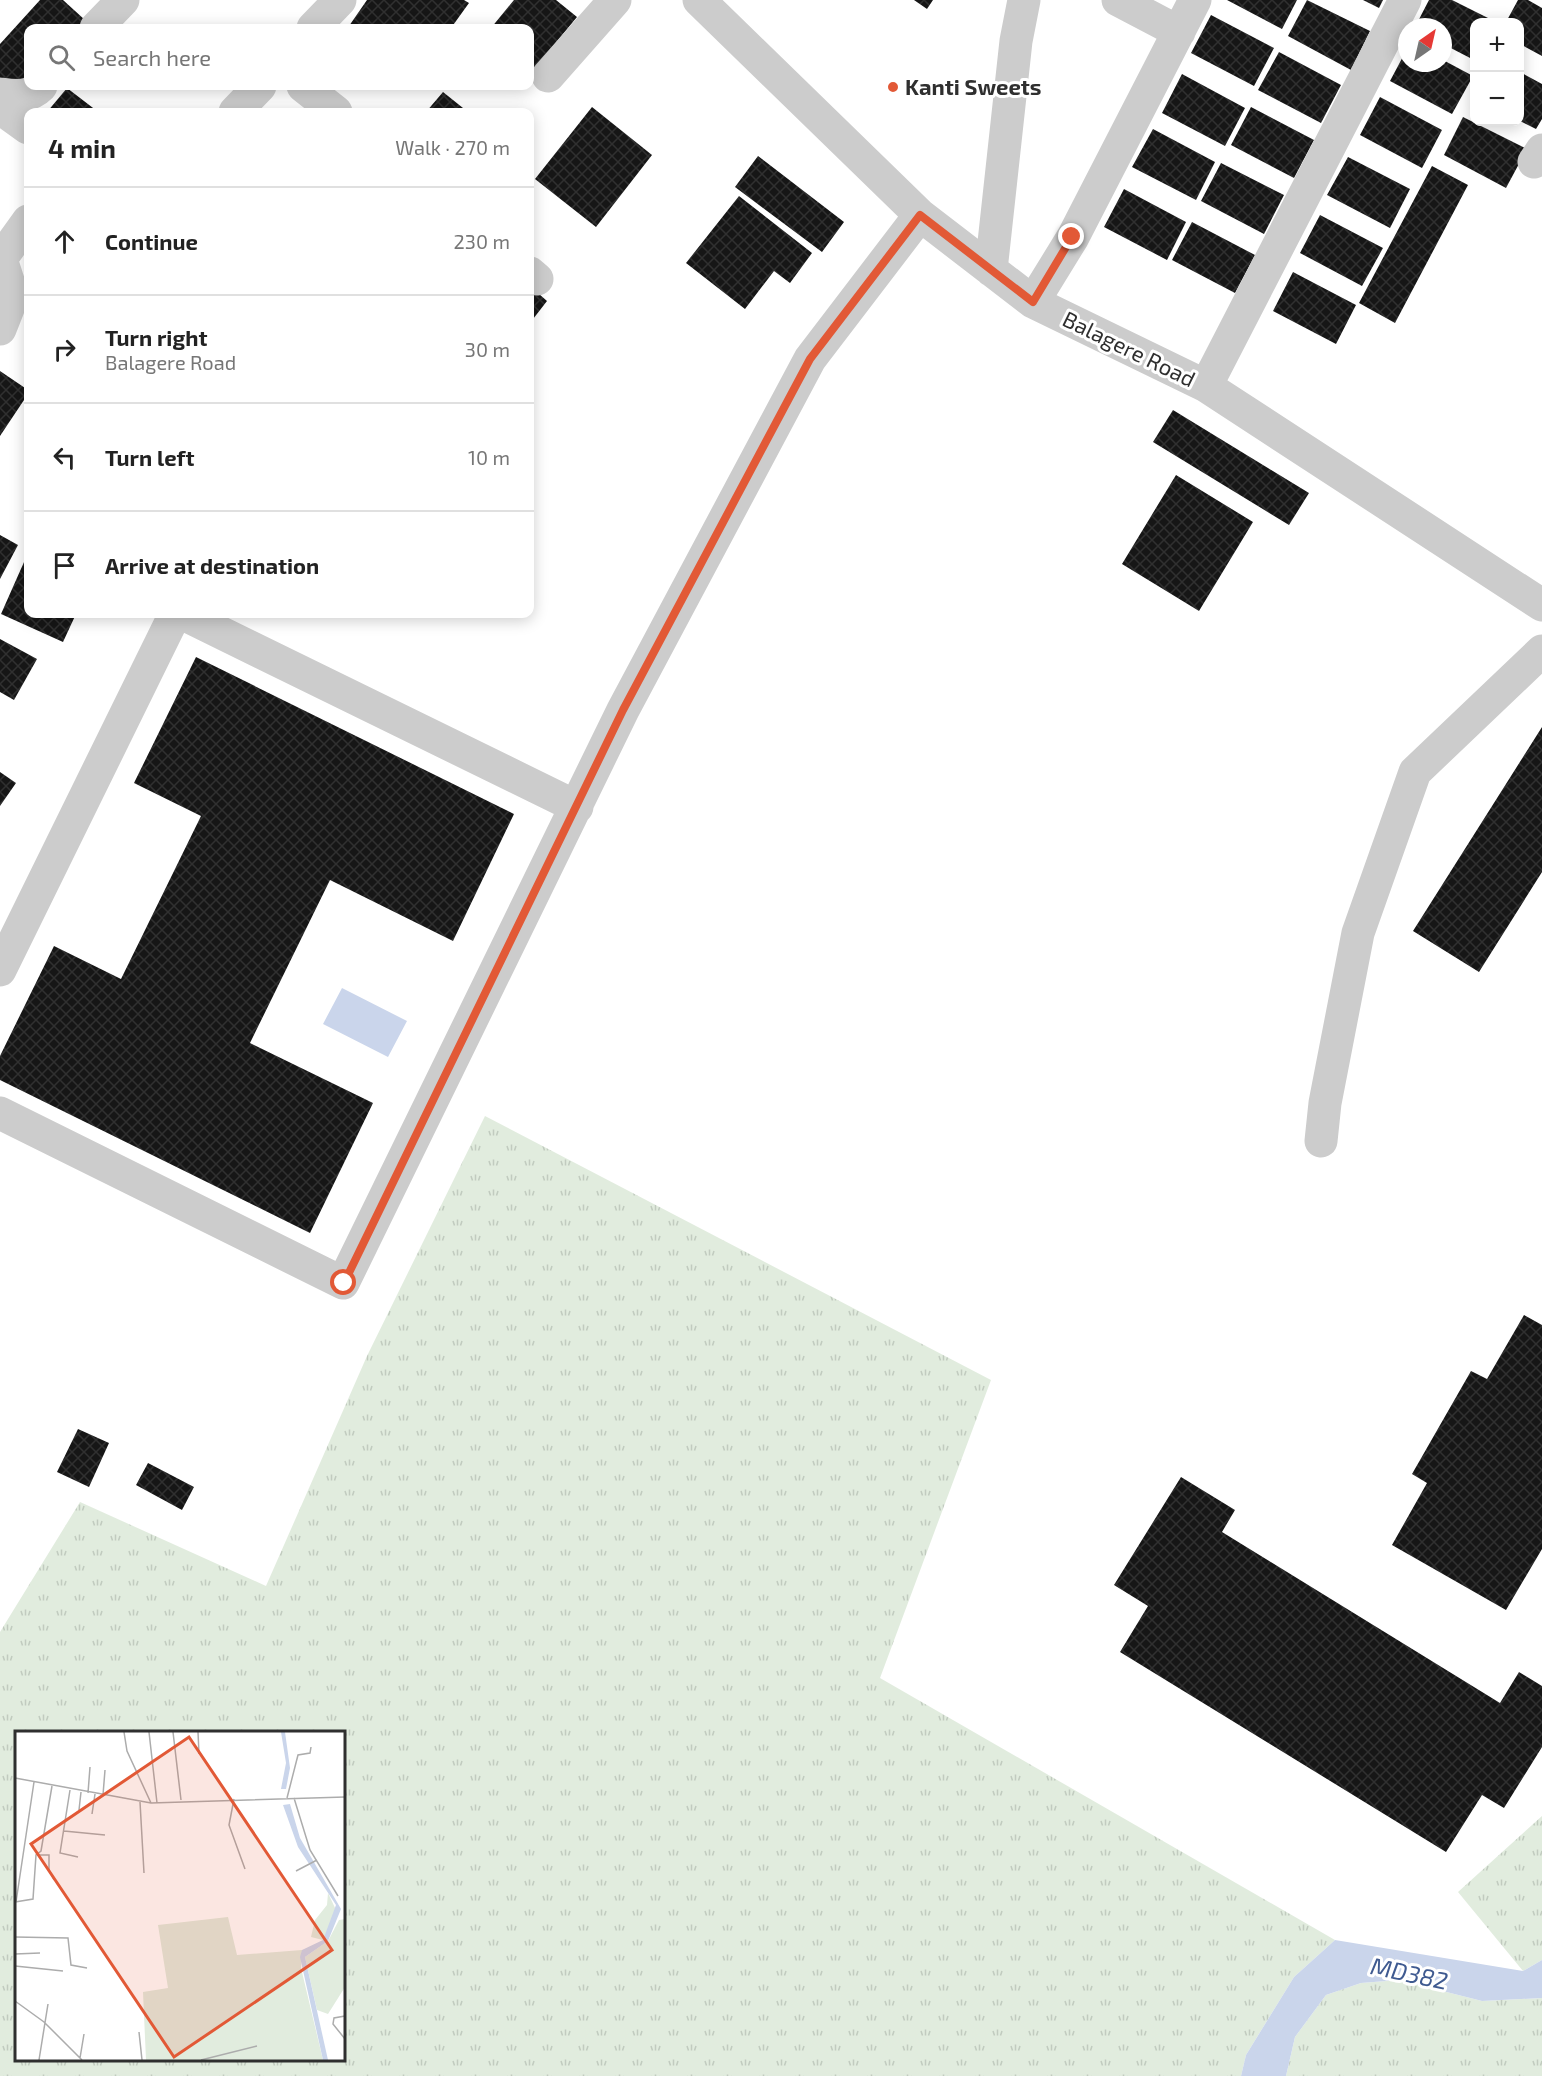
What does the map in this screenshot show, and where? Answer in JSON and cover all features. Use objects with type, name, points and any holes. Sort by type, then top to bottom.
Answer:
[{"type":"street","points":[[100,24],[123,0]]},
{"type":"street","points":[[317,24],[340,0]]},
{"type":"street","points":[[548,76],[615,0]]},
{"type":"street","points":[[991,270],[1015,53],[1024,0]]},
{"type":"street","points":[[1118,0],[1179,32]]},
{"type":"street","points":[[1033,302],[1072,237],[1196,0]]},
{"type":"street","points":[[1206,387],[1405,0]]},
{"type":"street","name":"Balagere Road","points":[[702,1],[920,215],[1033,302],[1206,387],[1542,604]]},
{"type":"street","points":[[0,94],[19,97],[37,90]]},
{"type":"street","points":[[239,108],[256,90]]},
{"type":"street","points":[[308,90],[331,108]]},
{"type":"street","points":[[0,108],[24,125]]},
{"type":"street","points":[[0,1113],[344,1283],[623,710],[810,359],[920,215]]},
{"type":"street","points":[[0,329],[13,296],[2,262],[3,256],[24,227]]},
{"type":"street","points":[[0,970],[174,618]]},
{"type":"street","points":[[191,618],[577,807]]},
{"type":"street","points":[[1321,1141],[1325,1103],[1358,933],[1415,772],[1542,651]]},
{"type":"green space","points":[[485,1116],[991,1380],[880,1678],[1335,1940],[1294,1977],[1246,2055],[1241,2076],[0,2076],[0,1632],[80,1502],[266,1586],[367,1356]]},
{"type":"green space","points":[[1542,1816],[1542,1960],[1523,1971],[1458,1892]]},
{"type":"green space","points":[[1399,1980],[1482,2001],[1542,1998],[1542,2076],[1286,2076],[1295,2037],[1326,1995],[1361,1983]]},
{"type":"water","points":[[342,988],[407,1021],[388,1057],[323,1024]]},
{"type":"water","name":"MD382","points":[[1335,1940],[1523,1971],[1542,1960],[1542,1998],[1482,2001],[1399,1980],[1361,1983],[1326,1995],[1295,2037],[1286,2076],[1241,2076],[1246,2055],[1294,1977]]},
{"type":"building","points":[[40,0],[63,0],[85,20],[82,24],[24,24],[24,83],[0,79],[0,44]]},
{"type":"building","points":[[367,0],[464,0],[469,3],[454,24],[350,24]]},
{"type":"building","points":[[514,0],[556,0],[577,17],[534,69],[534,24],[494,24]]},
{"type":"building","points":[[914,0],[933,0],[927,9]]},
{"type":"building","points":[[1227,0],[1297,0],[1282,29]]},
{"type":"building","points":[[1307,0],[1370,31],[1351,70],[1288,36]]},
{"type":"building","points":[[1363,0],[1383,0],[1379,8]]},
{"type":"building","points":[[1429,0],[1452,0],[1488,18],[1470,18],[1470,58],[1452,49],[1452,18],[1420,18]]},
{"type":"building","points":[[1518,0],[1528,0],[1542,8],[1542,56],[1524,46],[1524,18],[1508,18]]},
{"type":"building","points":[[1211,15],[1274,48],[1254,86],[1191,53]]},
{"type":"building","points":[[1279,52],[1341,85],[1321,123],[1258,90]]},
{"type":"building","points":[[1452,65],[1470,74],[1470,81],[1452,114],[1390,81],[1398,66],[1398,72],[1452,72]]},
{"type":"building","points":[[1182,74],[1245,108],[1225,146],[1162,113]]},
{"type":"building","points":[[1524,74],[1542,84],[1542,119],[1536,129],[1524,123]]},
{"type":"building","points":[[65,90],[70,90],[93,108],[50,108]]},
{"type":"building","points":[[443,92],[463,108],[429,108]]},
{"type":"building","points":[[1380,97],[1442,130],[1422,168],[1360,135]]},
{"type":"building","points":[[592,107],[652,155],[596,227],[535,179]]},
{"type":"building","points":[[1251,107],[1314,140],[1294,178],[1231,145]]},
{"type":"building","points":[[1463,117],[1470,120],[1470,126],[1481,126],[1527,149],[1506,188],[1444,155]]},
{"type":"building","points":[[1153,129],[1215,162],[1196,200],[1132,167]]},
{"type":"building","points":[[758,156],[844,222],[822,252],[735,187]]},
{"type":"building","points":[[1348,157],[1410,189],[1390,228],[1327,195]]},
{"type":"building","points":[[1221,163],[1284,195],[1264,234],[1201,201]]},
{"type":"building","points":[[1432,166],[1468,185],[1395,323],[1359,303]]},
{"type":"building","points":[[1124,189],[1186,222],[1167,260],[1104,227]]},
{"type":"building","points":[[739,196],[812,253],[790,283],[774,271],[745,309],[686,263]]},
{"type":"building","points":[[1320,215],[1383,248],[1362,286],[1300,253]]},
{"type":"building","points":[[1192,222],[1255,255],[1235,293],[1172,260]]},
{"type":"building","points":[[1293,272],[1356,305],[1336,344],[1273,311]]},
{"type":"building","points":[[534,290],[547,301],[534,318]]},
{"type":"building","points":[[0,371],[24,387],[24,400],[0,436]]},
{"type":"building","points":[[1173,410],[1309,493],[1289,525],[1153,442]]},
{"type":"building","points":[[1176,475],[1253,522],[1199,611],[1122,564]]},
{"type":"building","points":[[0,535],[18,545],[0,579]]},
{"type":"building","points":[[24,562],[24,618],[74,618],[63,642],[1,614]]},
{"type":"building","points":[[0,639],[37,659],[14,700],[0,692]]},
{"type":"building","points":[[196,657],[514,814],[453,941],[330,880],[250,1043],[373,1103],[310,1233],[0,1080],[0,1056],[54,946],[121,979],[201,816],[134,783]]},
{"type":"building","points":[[1542,727],[1542,872],[1479,972],[1413,931]]},
{"type":"building","points":[[0,772],[16,783],[0,806]]},
{"type":"building","points":[[1524,1315],[1542,1325],[1542,1549],[1506,1610],[1392,1545],[1427,1483],[1412,1474],[1471,1371],[1487,1379]]},
{"type":"building","points":[[78,1429],[109,1443],[89,1487],[57,1472]]},
{"type":"building","points":[[148,1463],[194,1487],[182,1510],[136,1485]]},
{"type":"building","points":[[1181,1477],[1235,1510],[1222,1532],[1500,1703],[1519,1672],[1542,1686],[1542,1747],[1504,1808],[1482,1795],[1446,1852],[1120,1652],[1148,1606],[1114,1585]]},
{"type":"place","name":"Kanti Sweets","points":[[893,87]]},
{"type":"route","points":[[344,1283],[623,710],[810,359],[920,215],[1033,302],[1072,237]]}]
